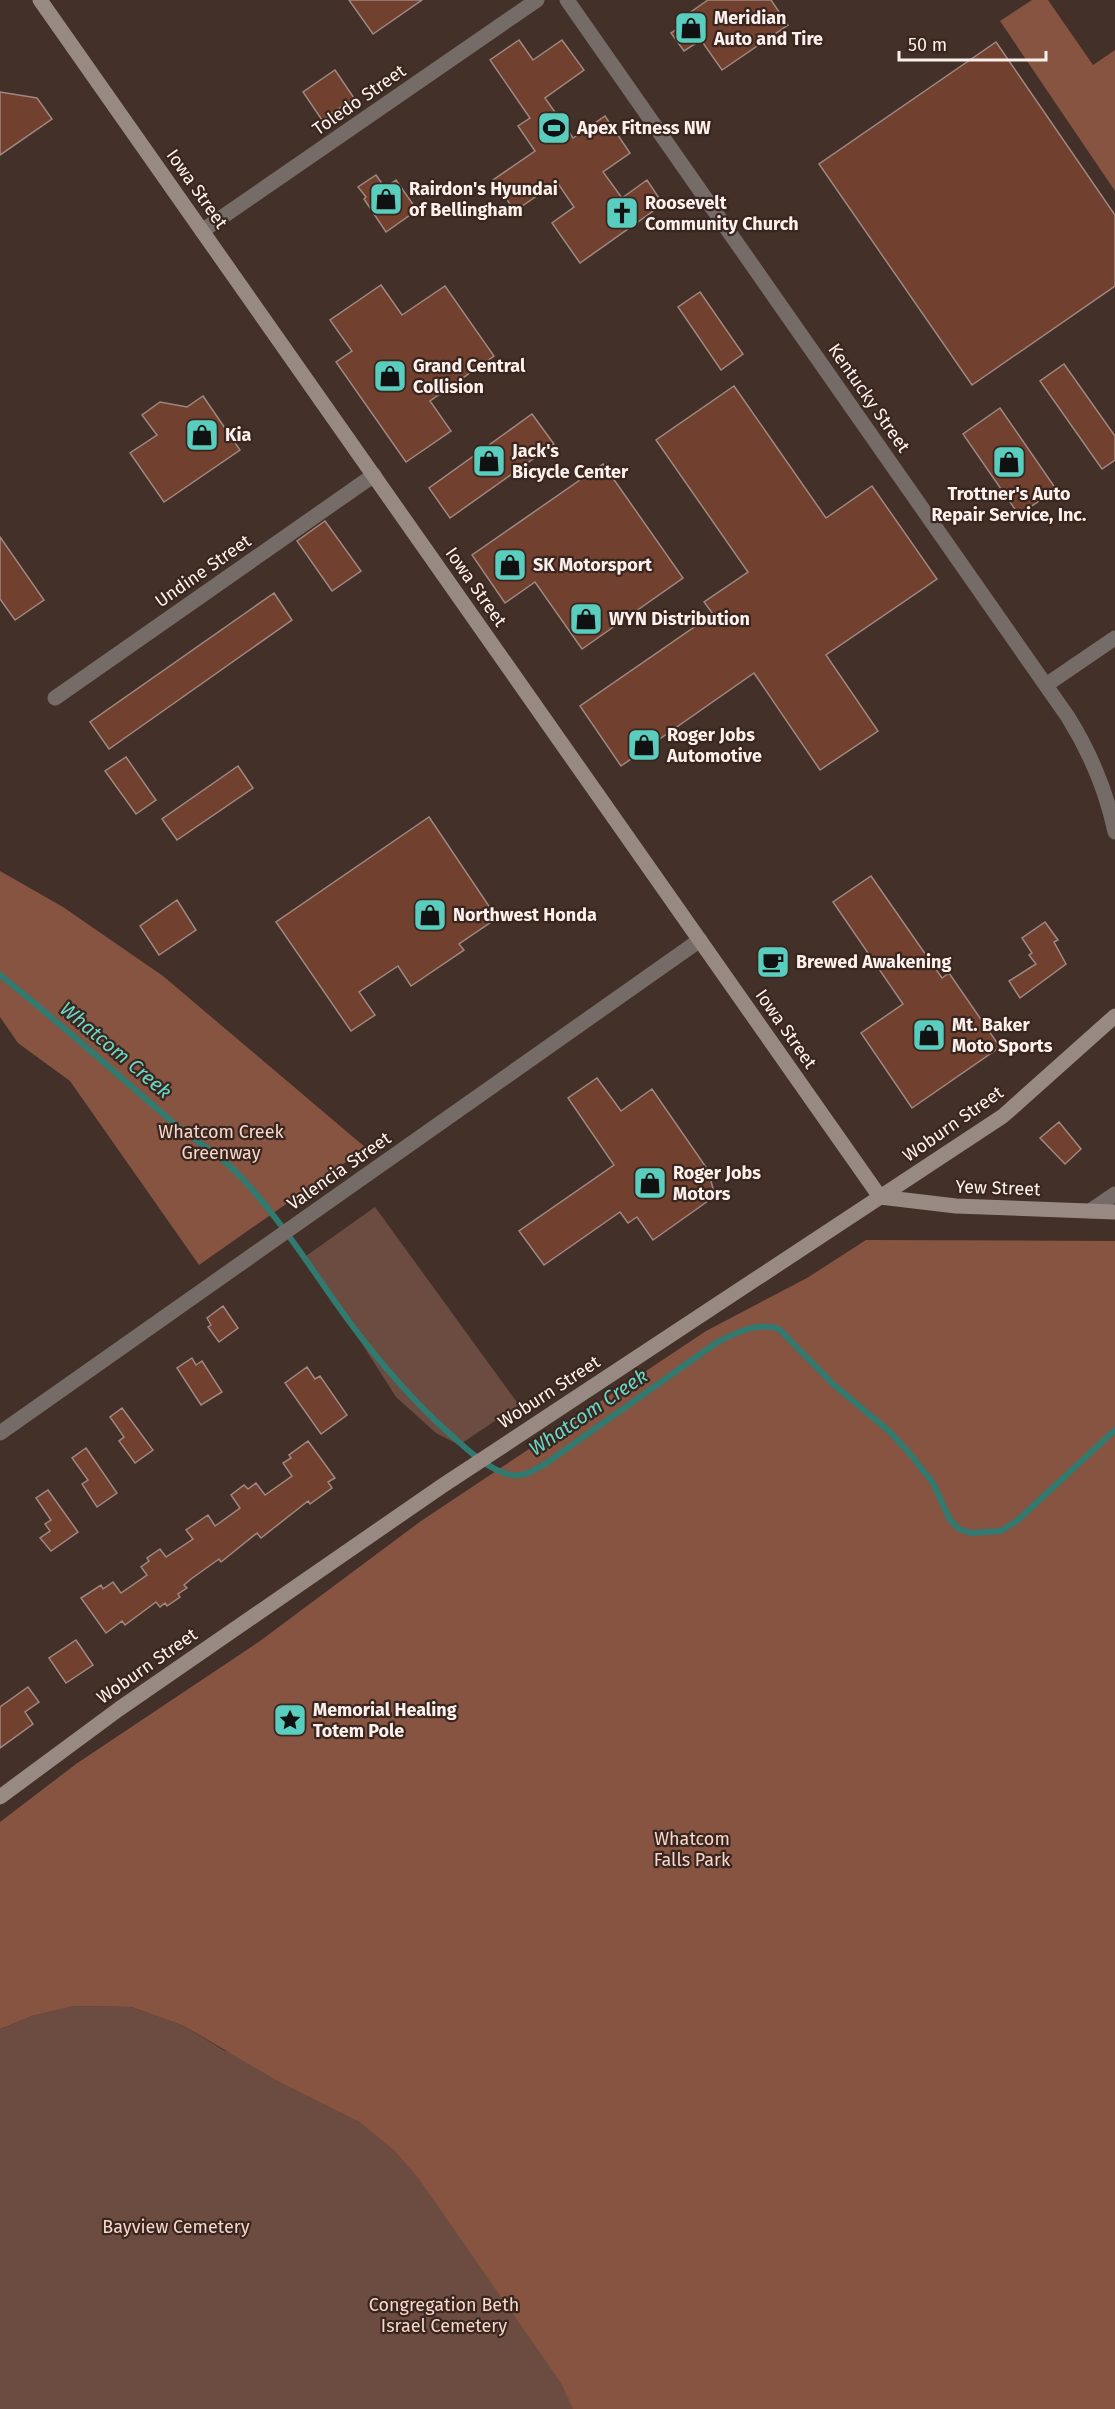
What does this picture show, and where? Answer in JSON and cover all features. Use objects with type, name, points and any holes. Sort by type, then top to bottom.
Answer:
[{"type":"main road","name":"Iowa Street","points":[[40,0],[880,1197]]},
{"type":"main road","name":"Woburn Street","points":[[0,1797],[119,1709],[442,1486],[1004,1116],[1115,1016]]},
{"type":"main road","name":"Yew Street","points":[[880,1197],[956,1206],[1115,1212]]},
{"type":"street","name":"Toledo Street","points":[[202,231],[537,0]]},
{"type":"street","name":"Kentucky Street","points":[[567,0],[1068,717],[1090,755],[1109,802],[1115,832]]},
{"type":"street","name":"Undine Street","points":[[55,698],[374,476]]},
{"type":"street","points":[[1046,685],[1115,638]]},
{"type":"street","name":"Valencia Street","points":[[0,1433],[700,940]]},
{"type":"street","points":[[1090,1211],[1115,1194]]},
{"type":"green space","points":[[1032,0],[1048,0],[1093,65],[1115,50],[1115,191],[1000,21]]},
{"type":"green space","name":"Whatcom Creek Greenway","points":[[0,871],[63,907],[163,976],[366,1148],[199,1265],[70,1081],[18,1043],[0,1017]]},
{"type":"green space","points":[[375,1207],[519,1405],[459,1445],[436,1433],[396,1397],[306,1256]]},
{"type":"green space","name":"Whatcom Falls Park","points":[[866,1240],[1115,1241],[1115,2409],[573,2409],[561,2383],[419,2179],[395,2151],[360,2122],[276,2080],[184,2026],[132,2007],[74,2006],[32,2016],[0,2029],[0,1822],[76,1764],[260,1641],[421,1521],[706,1331],[807,1278]]},
{"type":"green space","name":"Bayview Cemetery","points":[[74,2006],[132,2007],[184,2026],[225,2051],[323,2042],[668,2409],[0,2409],[0,2029],[32,2016]]},
{"type":"building","points":[[349,0],[422,0],[373,34]]},
{"type":"building","points":[[708,0],[771,0],[788,25],[722,70],[701,40],[684,51],[671,33],[688,22],[685,16]]},
{"type":"building","points":[[519,40],[533,60],[562,40],[584,70],[545,98],[573,138],[605,116],[630,153],[603,172],[622,198],[647,180],[663,204],[580,263],[552,223],[574,207],[557,182],[515,211],[493,180],[535,151],[518,126],[530,118],[490,60]]},
{"type":"building","points":[[996,42],[1115,215],[1115,286],[972,385],[819,164]]},
{"type":"building","points":[[335,70],[354,98],[322,120],[303,92]]},
{"type":"building","points":[[0,92],[37,98],[52,119],[0,155]]},
{"type":"building","points":[[376,175],[385,188],[396,180],[417,210],[386,232],[358,187]]},
{"type":"building","points":[[381,285],[402,315],[445,286],[494,356],[430,401],[451,431],[406,462],[336,362],[352,351],[330,320]]},
{"type":"building","points":[[700,292],[743,354],[721,370],[678,307]]},
{"type":"building","points":[[1064,364],[1115,436],[1115,460],[1102,469],[1040,381]]},
{"type":"building","points":[[734,386],[826,518],[872,486],[937,579],[826,655],[878,731],[820,770],[754,673],[621,766],[580,706],[713,614],[704,602],[748,572],[656,440]]},
{"type":"building","points":[[203,396],[240,450],[164,502],[130,453],[157,435],[142,415],[160,402],[187,407]]},
{"type":"building","points":[[1000,408],[1056,489],[1019,515],[963,434]]},
{"type":"building","points":[[532,414],[554,444],[450,518],[429,488]]},
{"type":"building","points":[[603,464],[683,578],[582,649],[535,582],[505,603],[472,555]]},
{"type":"building","points":[[325,521],[361,571],[332,591],[297,541]]},
{"type":"building","points":[[0,537],[44,600],[15,620],[0,599]]},
{"type":"building","points":[[274,593],[292,620],[109,749],[90,722]]},
{"type":"building","points":[[126,757],[156,800],[136,814],[105,771]]},
{"type":"building","points":[[238,766],[253,788],[177,840],[162,819]]},
{"type":"building","points":[[429,817],[497,918],[459,944],[464,950],[411,986],[398,966],[359,992],[375,1015],[351,1031],[276,922]]},
{"type":"building","points":[[871,876],[942,978],[949,973],[1000,1047],[912,1108],[861,1033],[903,1004],[833,902]]},
{"type":"building","points":[[177,900],[196,930],[159,955],[140,926]]},
{"type":"building","points":[[1045,922],[1058,940],[1054,942],[1066,964],[1020,998],[1009,981],[1036,964],[1029,955],[1032,953],[1022,938]]},
{"type":"building","name":"Roger Jobs Motors","points":[[597,1078],[621,1111],[652,1089],[708,1170],[715,1196],[653,1240],[637,1217],[628,1223],[620,1212],[544,1265],[519,1231],[614,1165],[568,1098]]},
{"type":"building","points":[[1059,1122],[1081,1149],[1065,1164],[1040,1138]]},
{"type":"building","points":[[223,1306],[238,1328],[219,1342],[208,1327],[211,1325],[207,1318]]},
{"type":"building","points":[[192,1358],[196,1365],[202,1361],[222,1392],[201,1405],[177,1368]]},
{"type":"building","points":[[307,1367],[315,1379],[320,1376],[347,1415],[321,1434],[285,1383]]},
{"type":"building","points":[[122,1408],[153,1450],[135,1463],[119,1441],[124,1437],[110,1417]]},
{"type":"building","points":[[308,1441],[335,1478],[328,1482],[332,1488],[310,1504],[308,1501],[261,1538],[257,1533],[221,1562],[219,1559],[191,1579],[184,1585],[187,1588],[178,1594],[180,1597],[167,1606],[165,1603],[160,1607],[156,1602],[125,1625],[122,1621],[106,1633],[81,1598],[101,1585],[103,1589],[113,1582],[121,1593],[147,1575],[141,1567],[149,1561],[147,1558],[160,1549],[166,1557],[193,1539],[186,1530],[208,1515],[215,1526],[240,1508],[231,1495],[244,1485],[248,1489],[256,1483],[265,1495],[292,1476],[283,1463],[291,1458],[289,1455]]},
{"type":"building","points":[[86,1448],[117,1493],[97,1507],[82,1484],[88,1480],[72,1458]]},
{"type":"building","points":[[48,1490],[78,1532],[51,1551],[40,1538],[50,1531],[45,1524],[51,1520],[36,1498]]},
{"type":"building","points":[[76,1640],[93,1665],[66,1683],[49,1658]]},
{"type":"building","points":[[28,1687],[39,1702],[25,1712],[33,1724],[0,1748],[0,1707]]},
{"type":"waterway","name":"Whatcom Creek","points":[[0,975],[169,1119],[236,1172],[268,1208],[351,1324],[398,1382],[464,1447],[494,1469],[511,1475],[520,1475],[545,1464],[716,1343],[739,1332],[763,1326],[779,1329],[834,1385],[889,1431],[933,1483],[950,1520],[959,1529],[971,1533],[1001,1531],[1018,1520],[1115,1430]]},
{"type":"place","name":"Meridian Auto and Tire","points":[[691,28]]},
{"type":"place","name":"Apex Fitness NW","points":[[554,128]]},
{"type":"place","name":"Rairdon's Hyundai of Bellingham","points":[[386,199]]},
{"type":"place","name":"Roosevelt Community Church","points":[[622,213]]},
{"type":"place","name":"Grand Central Collision","points":[[390,376]]},
{"type":"place","name":"Kia","points":[[202,435]]},
{"type":"place","name":"Jack's Bicycle Center","points":[[489,461]]},
{"type":"place","name":"Trottner's Auto Repair Service, Inc.","points":[[1009,462]]},
{"type":"place","name":"SK Motorsport","points":[[510,565]]},
{"type":"place","name":"WYN Distribution","points":[[586,619]]},
{"type":"place","name":"Roger Jobs Automotive","points":[[644,745]]},
{"type":"place","name":"Northwest Honda","points":[[430,915]]},
{"type":"place","name":"Brewed Awakening","points":[[773,962]]},
{"type":"place","name":"Mt. Baker Moto Sports","points":[[929,1035]]},
{"type":"place","name":"Roger Jobs Motors","points":[[650,1183]]},
{"type":"place","name":"Memorial Healing Totem Pole","points":[[290,1720]]},
{"type":"park label","name":"Congregation Beth Israel Cemetery","points":[[444,2315]]}]
